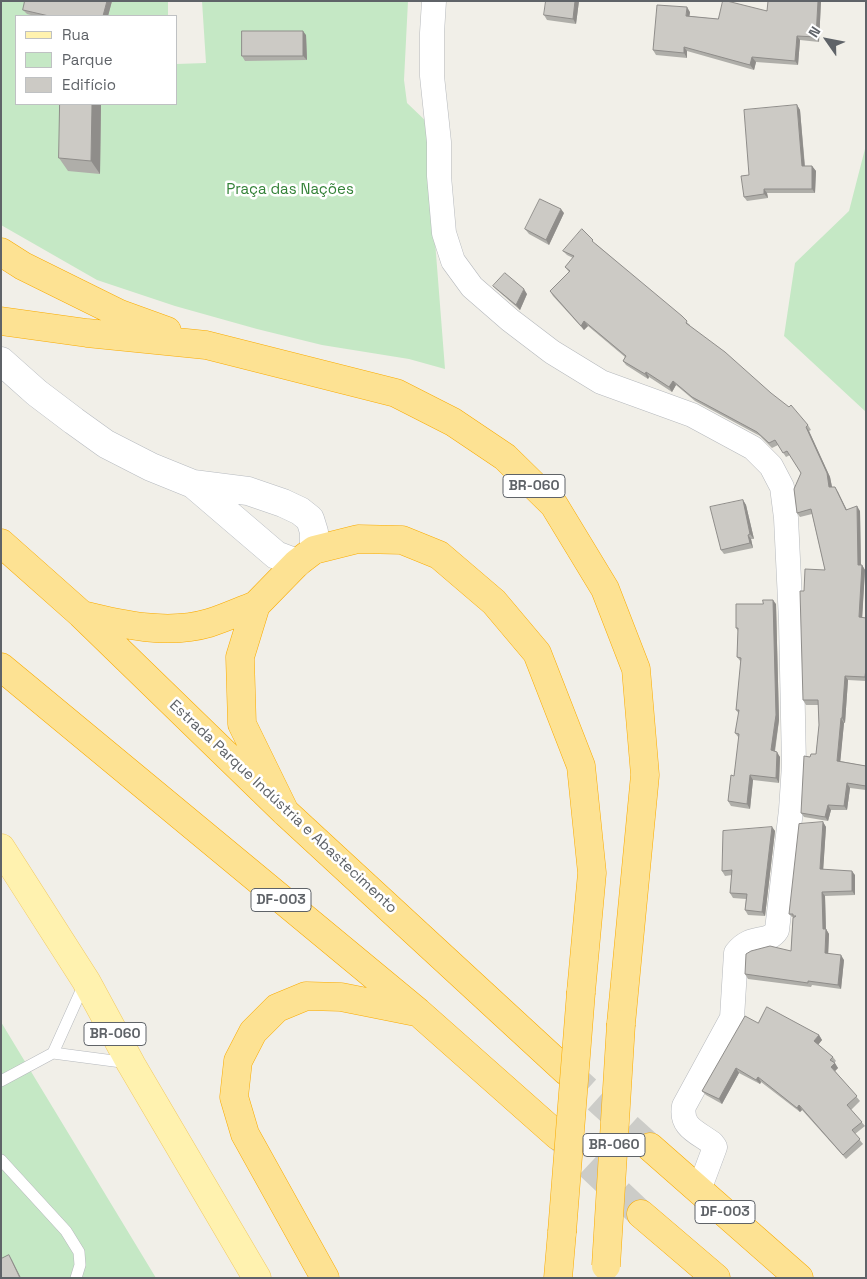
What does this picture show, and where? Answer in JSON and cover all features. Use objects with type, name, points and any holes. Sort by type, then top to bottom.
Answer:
[{"type":"highway","points":[[1,252],[23,266],[120,314],[206,346]]},
{"type":"highway","name":"BR-060","points":[[2,321],[87,333],[206,346],[396,393],[453,422],[505,457],[554,505],[605,589],[636,669],[645,775],[621,1024],[606,1272]]},
{"type":"highway","name":"BR-060","points":[[305,556],[358,539],[402,540],[439,556],[494,602],[537,653],[581,766],[592,873],[558,1278]]},
{"type":"highway","name":"Estrada Parque Indústria e Abastecimento","points":[[1,543],[81,614],[285,812],[566,1071]]},
{"type":"highway","points":[[81,614],[119,624],[164,629],[207,623],[256,605],[305,556]]},
{"type":"highway","points":[[256,605],[240,657],[242,724],[285,812]]},
{"type":"highway","name":"DF-003","points":[[1,667],[418,1012],[558,1136]]},
{"type":"highway","points":[[1,678],[29,692]]},
{"type":"highway","points":[[325,1278],[244,1134],[234,1097],[238,1061],[253,1032],[277,1008],[306,996],[341,998],[418,1012]]},
{"type":"highway","name":"DF-003","points":[[650,1147],[799,1278]]},
{"type":"highway","points":[[641,1214],[716,1278]]},
{"type":"main road","name":"BR-060","points":[[1,848],[86,981],[131,1064],[257,1278]]},
{"type":"street","points":[[434,1],[432,76],[439,142],[439,176],[444,233],[453,261],[472,288],[552,352],[601,382],[692,415],[753,448],[771,466],[782,487],[786,518],[791,621],[794,765],[791,810],[777,930],[770,937],[750,941],[736,953],[732,1018],[684,1106],[682,1116],[686,1124],[715,1147],[699,1190]]},
{"type":"street","points":[[1,361],[38,393],[106,444],[151,467],[193,484],[248,491],[300,511],[310,519],[314,532],[305,556],[276,555],[193,484]]},
{"type":"lane","points":[[53,1053],[86,981]]},
{"type":"lane","points":[[1,1080],[53,1053],[131,1064]]},
{"type":"lane","points":[[1,1160],[66,1231],[79,1252],[80,1265],[76,1278]]},
{"type":"green space","name":"Praça das Nações","points":[[1,1],[168,1],[168,15],[15,15],[15,105],[178,105],[178,64],[206,63],[202,1],[408,1],[404,80],[407,103],[429,124],[435,241],[445,369],[409,359],[322,345],[175,306],[97,280],[1,225]]},
{"type":"green space","points":[[866,145],[866,412],[784,336],[795,263],[849,211]]},
{"type":"green space","points":[[1,1022],[156,1278],[1,1278]]},
{"type":"building","points":[[25,1],[107,1],[103,15],[45,15],[23,10]]},
{"type":"building","points":[[546,1],[575,1],[573,19],[544,15]]},
{"type":"building","points":[[723,1],[767,11],[768,1],[818,1],[816,37],[797,36],[795,61],[752,57],[750,65],[684,47],[684,53],[653,50],[657,5],[687,7],[686,16],[718,19]]},
{"type":"building","points":[[242,31],[303,31],[303,56],[242,56]]},
{"type":"building","points":[[60,105],[92,105],[91,161],[59,158]]},
{"type":"building","points":[[797,105],[802,166],[812,166],[812,189],[764,189],[764,194],[744,197],[741,176],[749,175],[744,110]]},
{"type":"building","points":[[540,199],[561,209],[546,240],[525,229]]},
{"type":"building","points":[[582,229],[592,241],[682,316],[687,321],[686,323],[725,352],[771,393],[789,407],[791,405],[808,425],[806,427],[827,473],[829,487],[835,487],[846,510],[857,506],[858,565],[862,565],[859,617],[866,618],[866,668],[865,677],[845,676],[837,761],[866,766],[866,786],[847,783],[844,806],[828,805],[825,817],[801,813],[804,756],[810,757],[811,754],[816,754],[819,725],[818,700],[803,700],[800,591],[804,591],[805,569],[825,570],[811,509],[797,513],[794,489],[801,473],[787,451],[783,453],[775,440],[769,443],[757,432],[692,397],[673,381],[669,387],[646,372],[645,374],[623,361],[626,356],[584,321],[581,326],[550,291],[570,271],[565,267],[574,256],[563,251]]},
{"type":"building","points":[[505,273],[524,289],[516,305],[493,286]]},
{"type":"building","points":[[743,500],[750,543],[721,550],[710,507]]},
{"type":"building","points":[[763,600],[773,600],[776,715],[771,750],[777,752],[776,778],[750,775],[747,804],[728,801],[731,775],[734,776],[739,734],[735,733],[739,710],[736,710],[741,658],[737,657],[738,628],[736,628],[736,604],[763,604]]},
{"type":"building","points":[[823,822],[820,869],[852,871],[852,891],[822,892],[823,929],[826,929],[825,953],[841,955],[838,985],[808,981],[808,983],[745,974],[746,954],[751,951],[770,946],[791,951],[793,918],[796,916],[789,914],[799,824]]},
{"type":"building","points":[[772,827],[762,912],[745,910],[747,894],[730,893],[732,870],[722,871],[723,831]]},
{"type":"building","points":[[767,1007],[819,1035],[814,1041],[833,1057],[830,1060],[835,1063],[831,1067],[857,1096],[847,1105],[862,1122],[852,1130],[860,1139],[843,1155],[799,1105],[797,1108],[758,1077],[756,1080],[736,1068],[719,1099],[702,1091],[745,1016],[758,1023]]},
{"type":"building","points":[[9,1255],[20,1278],[1,1278],[1,1259]]},
{"type":"tunnel","points":[[566,1071],[650,1147]]},
{"type":"tunnel","points":[[558,1136],[641,1214]]}]
